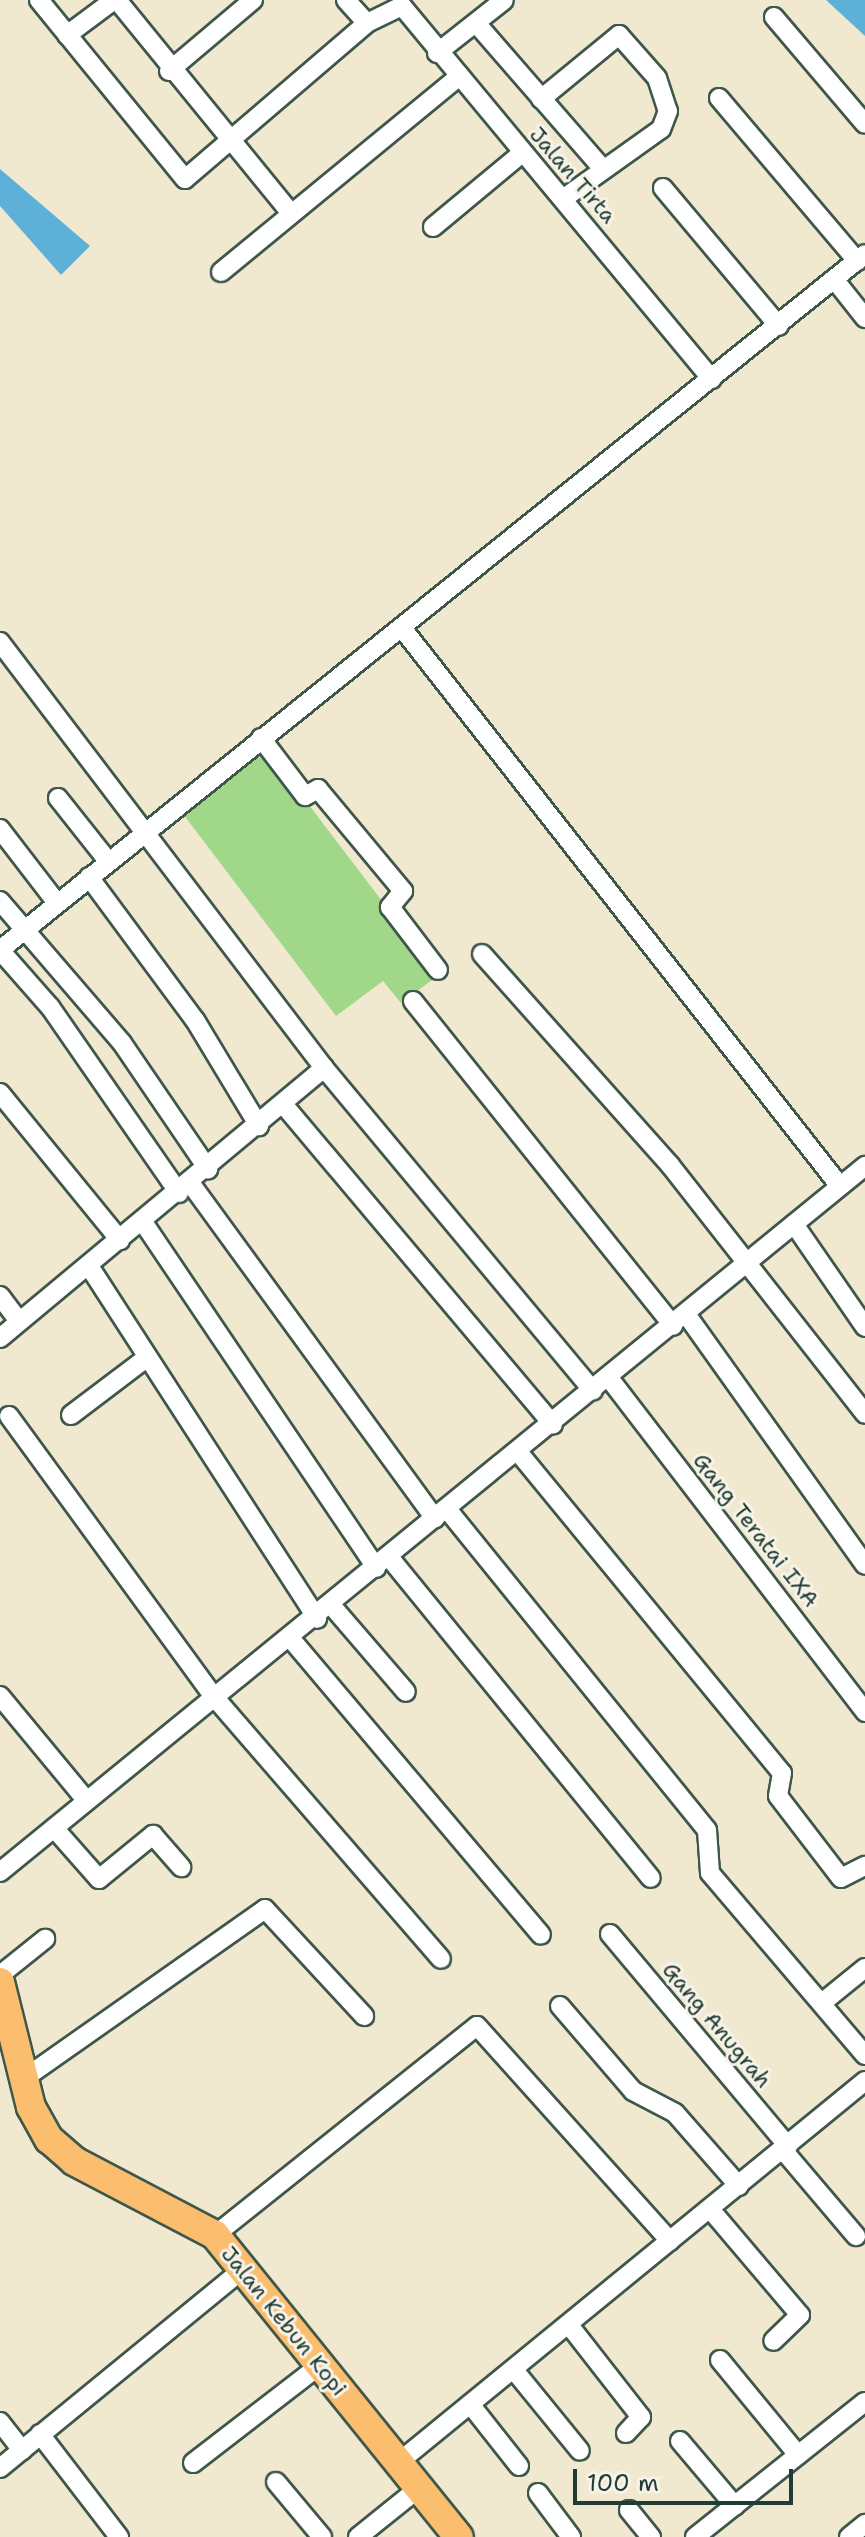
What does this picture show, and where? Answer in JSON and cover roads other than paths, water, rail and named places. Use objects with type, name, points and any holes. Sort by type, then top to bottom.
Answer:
[{"type":"main road","name":"Jalan Kebun Kopi","points":[[0,1982],[22,2080],[49,2139],[74,2161],[215,2235],[241,2271],[399,2462],[450,2534]]},
{"type":"street","points":[[39,0],[179,178],[195,175],[367,23],[396,3]]},
{"type":"street","points":[[67,35],[115,0],[169,71],[291,213]]},
{"type":"street","points":[[169,71],[253,0]]},
{"type":"street","points":[[346,0],[367,23]]},
{"type":"street","points":[[437,53],[504,0]]},
{"type":"street","name":"Jalan Tirta","points":[[396,3],[712,379]]},
{"type":"street","points":[[774,17],[865,124]]},
{"type":"street","points":[[476,23],[603,169]]},
{"type":"street","points":[[541,99],[612,35],[631,43],[660,83],[668,121],[563,199]]},
{"type":"street","points":[[221,272],[460,76]]},
{"type":"street","points":[[719,98],[861,257],[0,950],[41,994],[185,1188],[441,1514],[707,1830],[706,1868],[865,2055]]},
{"type":"street","points":[[433,227],[522,153]]},
{"type":"street","points":[[663,188],[779,326]]},
{"type":"street","points":[[834,279],[865,318]]},
{"type":"street","points":[[402,628],[839,1185]]},
{"type":"street","points":[[0,642],[324,1068],[593,1391]]},
{"type":"street","points":[[261,738],[305,796],[318,789],[403,891],[390,907],[438,970]]},
{"type":"street","points":[[58,798],[108,861]]},
{"type":"street","points":[[0,829],[57,903]]},
{"type":"street","points":[[89,877],[195,1020],[259,1126]]},
{"type":"street","points":[[0,901],[22,932],[122,1043],[208,1169]]},
{"type":"street","points":[[482,954],[670,1165],[865,1414]]},
{"type":"street","points":[[413,1001],[680,1320],[865,1565]]},
{"type":"street","points":[[0,1338],[208,1169],[324,1068]]},
{"type":"street","points":[[0,1093],[120,1240]]},
{"type":"street","points":[[283,1104],[553,1425]]},
{"type":"street","points":[[0,1872],[317,1619],[382,1562],[519,1453],[865,1166]]},
{"type":"street","points":[[143,1222],[382,1562],[651,1878]]},
{"type":"street","points":[[794,1224],[865,1327]]},
{"type":"street","points":[[89,1266],[145,1359],[317,1619]]},
{"type":"street","points":[[0,1296],[19,1321]]},
{"type":"street","points":[[71,1415],[145,1359]]},
{"type":"street","name":"Gang Teratai IXA","points":[[609,1378],[865,1712]]},
{"type":"street","points":[[9,1416],[215,1698],[441,1959]]},
{"type":"street","points":[[519,1453],[782,1773],[778,1796],[841,1878],[865,1866]]},
{"type":"street","points":[[332,1606],[406,1692]]},
{"type":"street","points":[[291,1639],[541,1935]]},
{"type":"street","points":[[0,1696],[87,1801]]},
{"type":"street","points":[[54,1828],[99,1879],[153,1835],[181,1867]]},
{"type":"street","points":[[22,2080],[269,1909],[364,2016]]},
{"type":"street","name":"Gang Anugrah","points":[[610,1934],[856,2236]]},
{"type":"street","points":[[0,1975],[45,1939]]},
{"type":"street","points":[[823,2002],[865,1968]]},
{"type":"street","points":[[560,2006],[633,2091],[675,2113],[739,2186]]},
{"type":"street","points":[[215,2235],[477,2026],[670,2241]]},
{"type":"street","points":[[399,2462],[863,2088]]},
{"type":"street","points":[[710,2209],[800,2315],[773,2341]]},
{"type":"street","points":[[0,2468],[241,2271]]},
{"type":"street","points":[[569,2325],[641,2417],[626,2433]]},
{"type":"street","points":[[720,2360],[798,2455]]},
{"type":"street","points":[[193,2463],[319,2366]]},
{"type":"street","points":[[514,2370],[580,2451]]},
{"type":"street","points":[[695,2537],[865,2402]]},
{"type":"street","points":[[470,2404],[519,2466]]},
{"type":"street","points":[[0,2422],[22,2450]]},
{"type":"street","points":[[40,2434],[119,2537]]},
{"type":"street","points":[[680,2441],[735,2506]]},
{"type":"street","points":[[276,2482],[322,2537]]},
{"type":"street","points":[[358,2537],[419,2488]]},
{"type":"street","points":[[538,2493],[571,2537]]},
{"type":"street","points":[[629,2510],[651,2537]]},
{"type":"street","points":[[849,2537],[865,2524]]},
{"type":"water","points":[[826,0],[865,0],[865,36]]},
{"type":"water","points":[[0,169],[90,246],[61,275],[0,206]]}]
